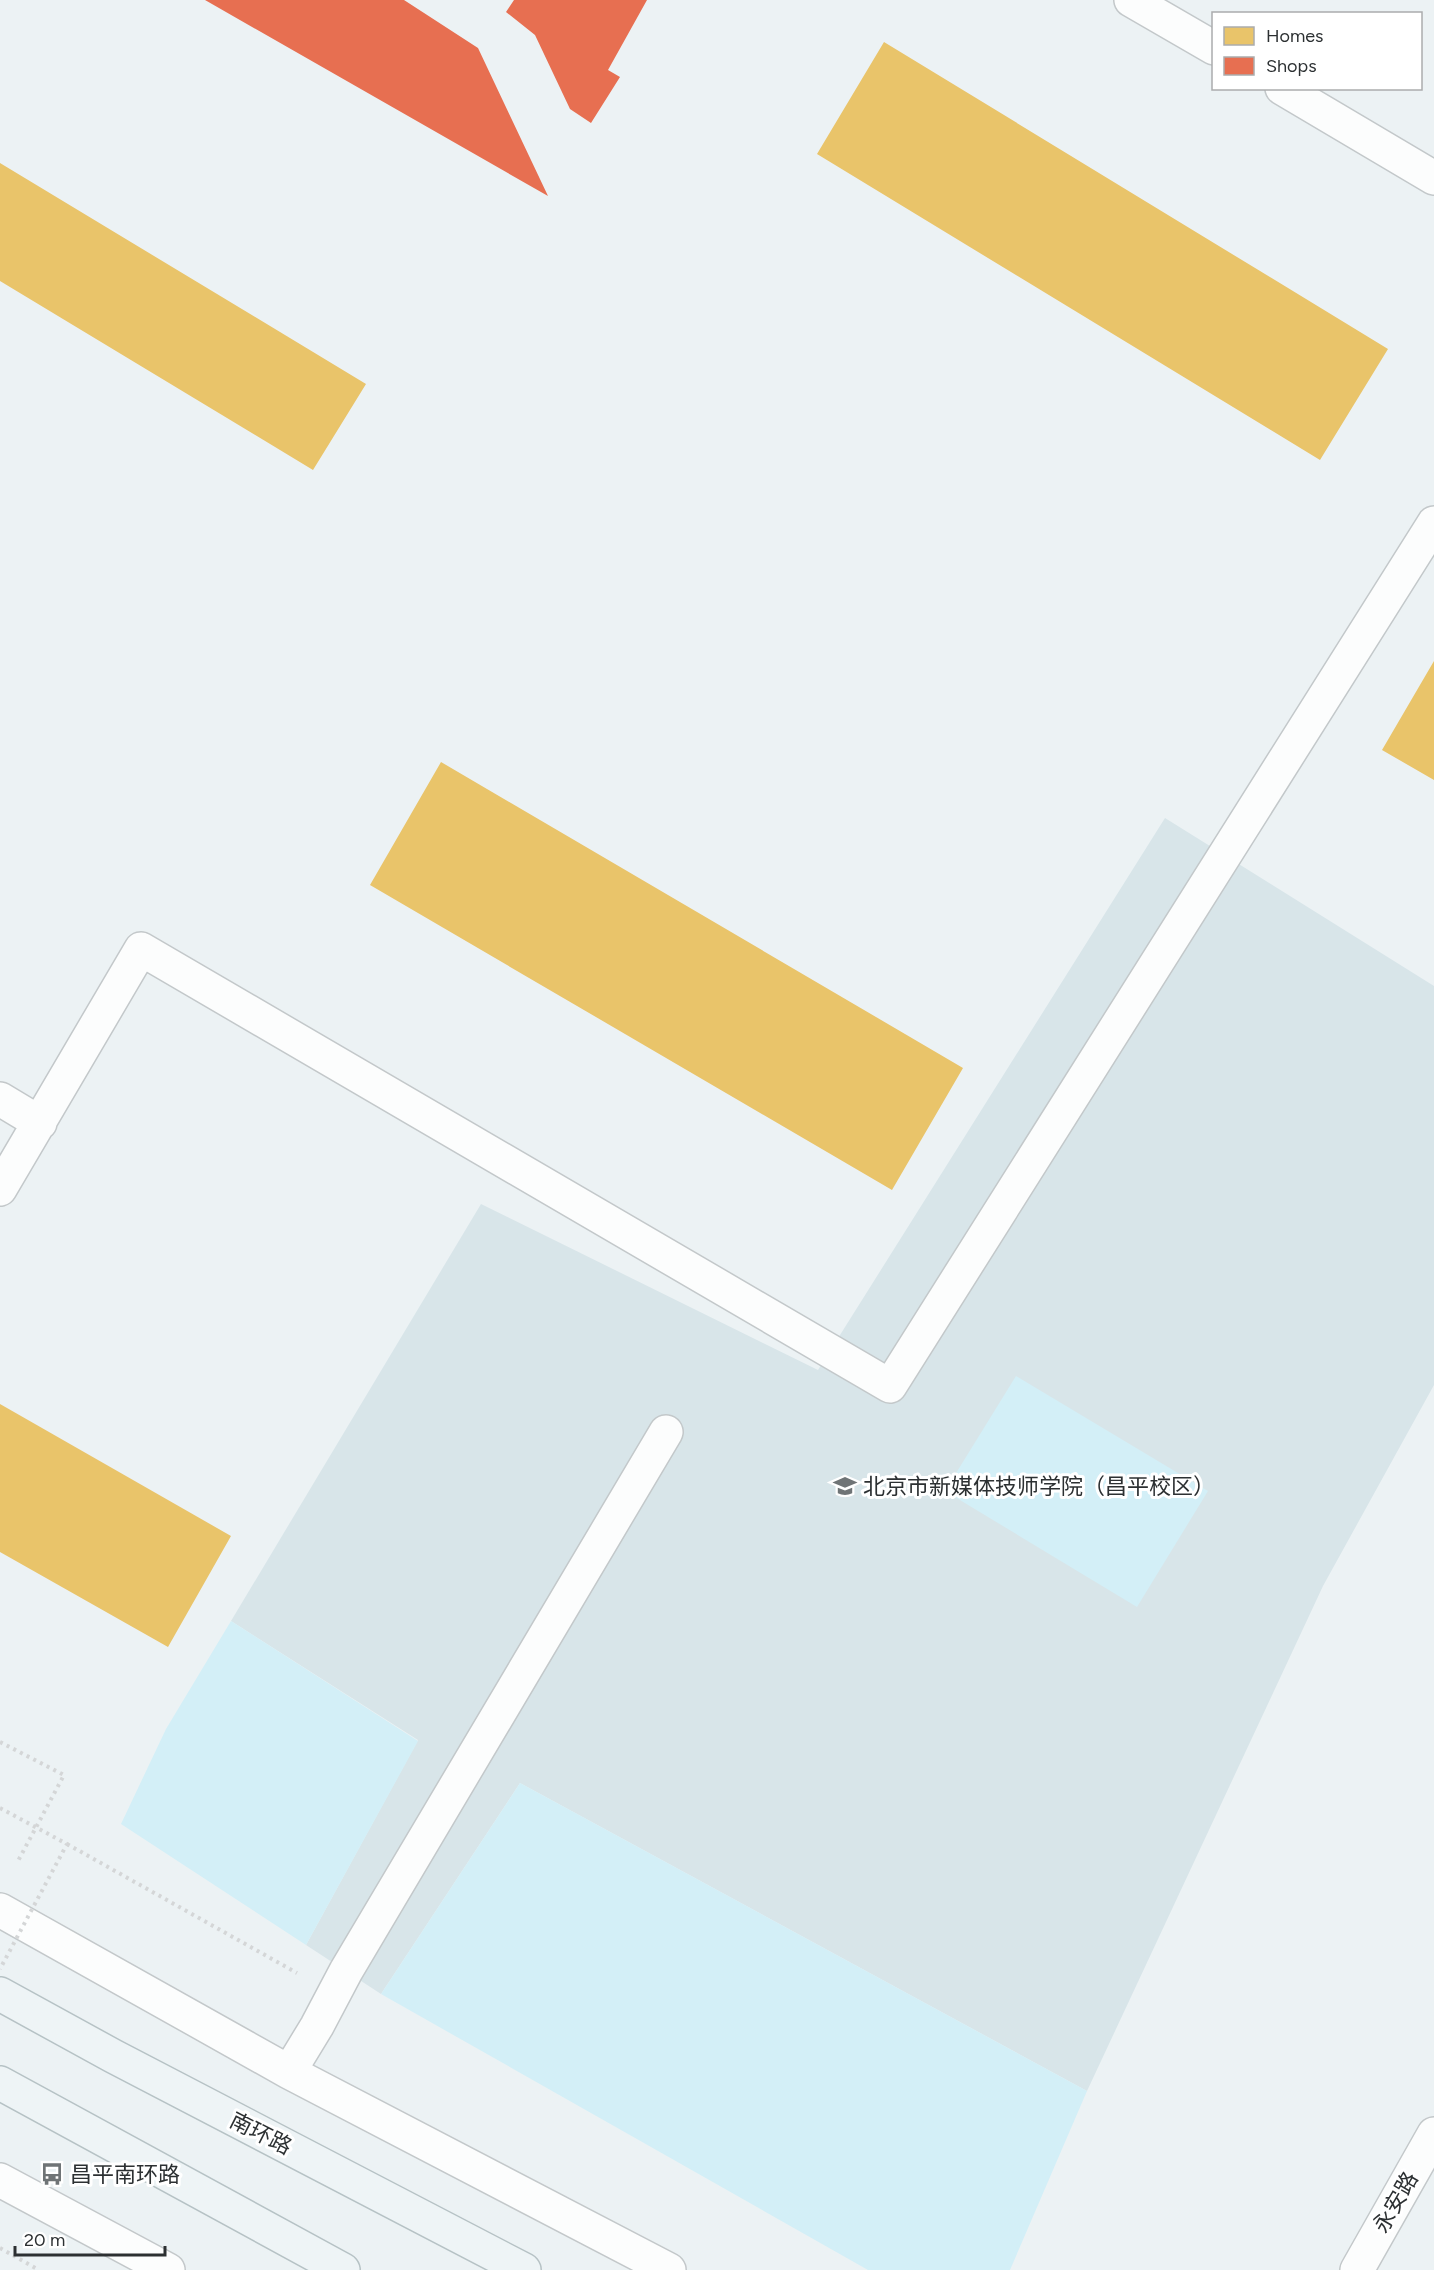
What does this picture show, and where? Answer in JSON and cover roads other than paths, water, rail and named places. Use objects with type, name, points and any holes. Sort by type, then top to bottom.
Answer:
[{"type":"main road","name":"南环路","points":[[0,1994],[113,2056],[524,2270]]},
{"type":"main road","points":[[0,2083],[343,2270]]},
{"type":"street","points":[[1131,0],[1212,47]]},
{"type":"street","points":[[1285,90],[1434,178]]},
{"type":"street","points":[[0,1189],[141,949],[890,1386],[1434,523]]},
{"type":"street","points":[[0,1099],[40,1123]]},
{"type":"street","points":[[289,2072],[317,2026],[345,1971],[666,1432]]},
{"type":"street","points":[[0,1910],[289,2072],[669,2270]]},
{"type":"street","name":"永安路","points":[[1357,2270],[1434,2134]]},
{"type":"street","points":[[0,2180],[168,2270]]},
{"type":"place","name":"北京市新媒体技师学院（昌平校区）","points":[[845,1486]]},
{"type":"place","name":"昌平南环路","points":[[52,2174]]}]
